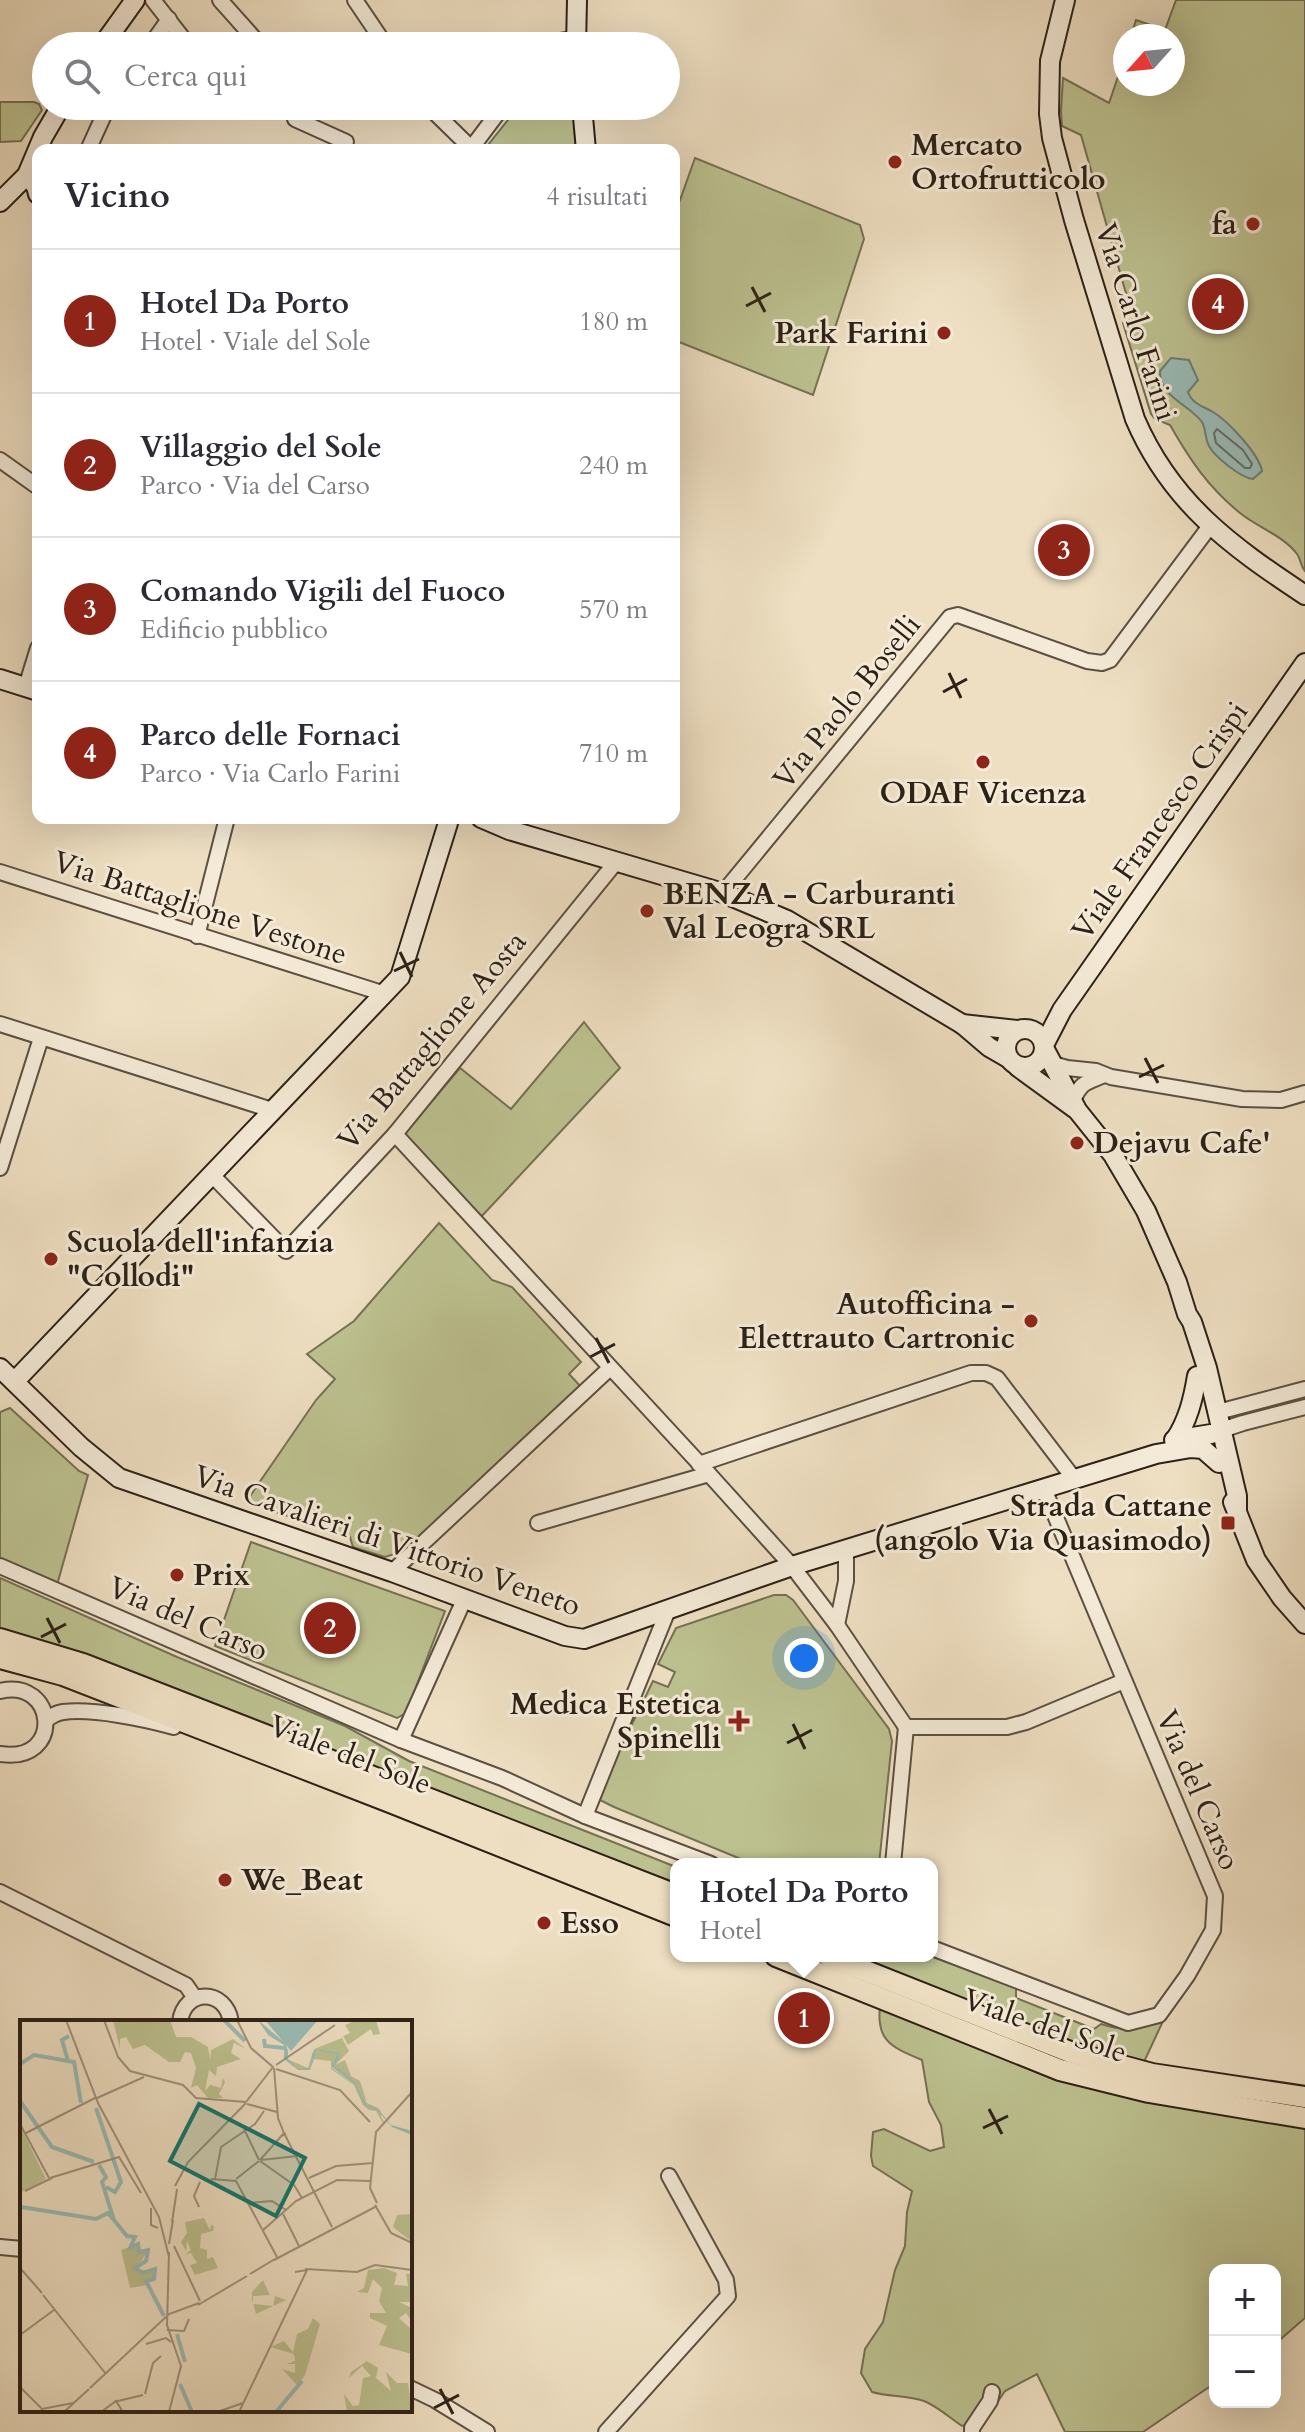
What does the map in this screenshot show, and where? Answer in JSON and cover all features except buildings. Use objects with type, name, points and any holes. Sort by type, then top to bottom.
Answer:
[{"type":"main road","name":"Viale del Sole","points":[[0,1639],[97,1669],[670,1893]]},
{"type":"main road","name":"Viale del Sole","points":[[0,1658],[63,1675],[670,1914]]},
{"type":"main road","name":"Viale del Sole","points":[[791,1962],[1060,2070],[1149,2092],[1305,2118]]},
{"type":"main road","name":"Viale del Sole","points":[[843,1962],[1070,2052],[1152,2074],[1305,2097]]},
{"type":"street","points":[[112,32],[135,0]]},
{"type":"street","points":[[153,0],[179,32]]},
{"type":"street","points":[[220,0],[249,32]]},
{"type":"street","points":[[355,0],[377,32]]},
{"type":"street","points":[[576,32],[577,0]]},
{"type":"street","name":"Via Carlo Farini","points":[[1065,0],[1050,61],[1052,138],[1135,419],[1144,440],[1174,488],[1210,526],[1305,595]]},
{"type":"street","points":[[160,32],[169,19]]},
{"type":"street","points":[[40,144],[53,120]]},
{"type":"street","points":[[91,144],[102,120]]},
{"type":"street","points":[[297,120],[346,142]]},
{"type":"street","points":[[442,120],[466,144]]},
{"type":"street","points":[[475,144],[493,120]]},
{"type":"street","points":[[583,120],[585,144]]},
{"type":"street","points":[[0,202],[27,175],[32,163]]},
{"type":"street","points":[[27,175],[32,181]]},
{"type":"street","points":[[0,460],[32,483]]},
{"type":"street","name":"Via Paolo Boselli","points":[[723,893],[950,617],[958,615],[1087,661],[1102,663],[1110,660],[1210,526]]},
{"type":"street","name":"Viale Francesco Crispi","points":[[1013,1062],[1029,1067],[1047,1053],[1062,1010],[1305,663]]},
{"type":"street","points":[[0,679],[32,689]]},
{"type":"street","points":[[197,936],[225,824]]},
{"type":"street","points":[[15,1381],[400,977],[444,824]]},
{"type":"street","points":[[495,824],[723,893],[787,920],[962,1024],[989,1047],[1075,1105]]},
{"type":"street","name":"Via Battaglione Aosta","points":[[212,1175],[286,1251],[395,1134],[616,862]]},
{"type":"street","name":"Via Battaglione Vestone","points":[[0,872],[385,994]]},
{"type":"street","name":"Viale Francesco Crispi","points":[[1021,1029],[1062,1010]]},
{"type":"street","points":[[0,1024],[272,1110]]},
{"type":"street","points":[[962,1024],[1037,1033],[1075,1105],[1133,1187],[1163,1248],[1202,1353],[1218,1412],[1219,1463],[1237,1512],[1256,1560],[1282,1598],[1305,1624]]},
{"type":"street","points":[[1013,1062],[1005,1053],[1006,1041],[1021,1029]]},
{"type":"street","points":[[0,1168],[41,1038]]},
{"type":"street","points":[[1047,1053],[1067,1068],[1242,1099],[1281,1100],[1305,1093]]},
{"type":"street","points":[[1075,1105],[1086,1081],[1103,1075]]},
{"type":"street","points":[[395,1134],[792,1566],[837,1625],[906,1727],[894,1858]]},
{"type":"street","points":[[1187,1314],[1185,1326],[1197,1376],[1237,1496],[1237,1512]]},
{"type":"street","name":"Via Cavalieri di Vittorio Veneto","points":[[0,1368],[81,1447],[119,1478],[392,1572],[565,1636],[584,1639],[792,1566],[1156,1454],[1203,1449],[1219,1463]]},
{"type":"street","points":[[392,1572],[610,1368]]},
{"type":"street","points":[[538,1523],[704,1469],[971,1373],[986,1373],[997,1378],[1075,1480]]},
{"type":"street","name":"Via Cavalieri di Vittorio Veneto","points":[[1175,1440],[1189,1413],[1197,1376]]},
{"type":"street","points":[[1218,1412],[1305,1389]]},
{"type":"street","points":[[1217,1432],[1305,1407]]},
{"type":"street","name":"Via Cavalieri di Vittorio Veneto","points":[[1156,1454],[1175,1440],[1217,1432]]},
{"type":"street","name":"Via del Carso","points":[[938,1950],[1128,2023],[1159,2015],[1187,1976],[1213,1930],[1215,1896],[1044,1489]]},
{"type":"street","points":[[837,1625],[846,1581],[846,1550]]},
{"type":"street","name":"Via del Carso","points":[[0,1566],[401,1740],[695,1858]]},
{"type":"street","points":[[401,1740],[464,1600]]},
{"type":"street","points":[[585,1816],[668,1610]]},
{"type":"street","points":[[906,1727],[1007,1727],[1124,1681]]},
{"type":"street","points":[[0,1691],[12,1689],[31,1695],[43,1710],[46,1720],[42,1739],[30,1752],[15,1757],[0,1755]]},
{"type":"street","points":[[46,1720],[64,1712],[104,1714],[156,1722],[237,1744]]},
{"type":"street","points":[[0,1892],[186,1985],[195,1998]]},
{"type":"street","points":[[180,2020],[183,2010],[195,1998],[203,1996],[219,2000],[230,2020]]},
{"type":"street","points":[[606,2432],[728,2296],[726,2280],[669,2176]]},
{"type":"street","points":[[0,2247],[20,2249]]},
{"type":"street","points":[[412,2389],[487,2432]]},
{"type":"street","points":[[972,2432],[992,2392]]},
{"type":"green space","points":[[1176,0],[1305,0],[1305,571],[1292,548],[1240,513],[1218,493],[1192,461],[1170,425],[1151,414],[1123,323],[1136,318],[1125,290],[1081,135],[1062,126],[1063,78],[1109,103],[1113,91],[1113,96],[1185,96],[1185,24],[1167,24]]},
{"type":"green space","points":[[0,102],[32,102],[32,120],[35,120],[21,141],[0,142]]},
{"type":"green space","points":[[508,120],[574,120],[576,144],[489,144]]},
{"type":"green space","points":[[695,158],[860,225],[864,239],[813,395],[680,342],[680,200]]},
{"type":"green space","points":[[584,1022],[620,1068],[481,1217],[404,1134],[460,1068],[511,1109]]},
{"type":"green space","points":[[439,1223],[492,1280],[512,1287],[581,1362],[569,1374],[582,1388],[404,1551],[385,1557],[353,1547],[350,1537],[246,1502],[316,1400],[335,1379],[307,1354],[354,1321]]},
{"type":"green space","points":[[10,1408],[79,1471],[88,1475],[57,1585],[0,1561],[0,1412]]},
{"type":"green space","points":[[251,1542],[445,1611],[406,1713],[397,1718],[215,1646]]},
{"type":"green space","points":[[0,1578],[177,1657],[345,1726],[409,1761],[670,1865],[670,1886],[0,1632]]},
{"type":"green space","points":[[774,1595],[786,1595],[793,1600],[889,1729],[892,1741],[880,1858],[738,1858],[596,1798],[653,1681],[668,1687],[675,1672],[658,1664],[676,1628]]},
{"type":"green space","points":[[938,1956],[1016,1988],[1016,1998],[1094,2029],[1101,2024],[1133,2028],[1164,2019],[1143,2064],[1047,2037],[860,1962],[938,1962]]},
{"type":"green space","points":[[881,1998],[1060,2070],[1305,2118],[1305,2318],[1281,2339],[1281,2264],[1209,2264],[1209,2387],[1143,2432],[1065,2432],[1037,2374],[1005,2391],[988,2416],[962,2426],[924,2401],[872,2392],[861,2373],[865,2349],[883,2322],[895,2270],[905,2246],[912,2191],[873,2166],[873,2132],[884,2129],[930,2151],[944,2147],[941,2125],[929,2102],[922,2060],[900,2050],[886,2039],[879,2012]]},
{"type":"water","points":[[1171,358],[1189,360],[1198,380],[1188,392],[1190,396],[1227,423],[1255,456],[1262,471],[1253,479],[1235,471],[1212,451],[1202,422],[1164,387],[1160,371]]},
{"type":"place","name":"Mercato Ortofrutticolo","points":[[895,162]]},
{"type":"place","name":"fa","points":[[1253,224]]},
{"type":"place","name":"Parco delle Fornaci","points":[[1218,304]]},
{"type":"place","name":"Park Farini","points":[[944,333]]},
{"type":"place","name":"Comando Vigili del Fuoco","points":[[1064,550]]},
{"type":"place","name":"ODAF Vicenza","points":[[983,762]]},
{"type":"place","name":"BENZA - Carburanti Val Leogra SRL","points":[[647,911]]},
{"type":"place","name":"Dejavu Cafe'","points":[[1077,1143]]},
{"type":"place","name":"Scuola dell'infanzia \"Collodi\"","points":[[51,1259]]},
{"type":"place","name":"Autofficina - Elettrauto Cartronic","points":[[1031,1321]]},
{"type":"place","name":"Strada Cattane (angolo Via Quasimodo)","points":[[1228,1523]]},
{"type":"place","name":"Prix","points":[[177,1575]]},
{"type":"place","name":"Villaggio del Sole","points":[[330,1628]]},
{"type":"place","name":"Medica Estetica Spinelli","points":[[739,1721]]},
{"type":"place","name":"We_Beat","points":[[225,1880]]},
{"type":"place","name":"Esso","points":[[544,1923]]},
{"type":"place","name":"Hotel Da Porto","points":[[804,2018]]}]
